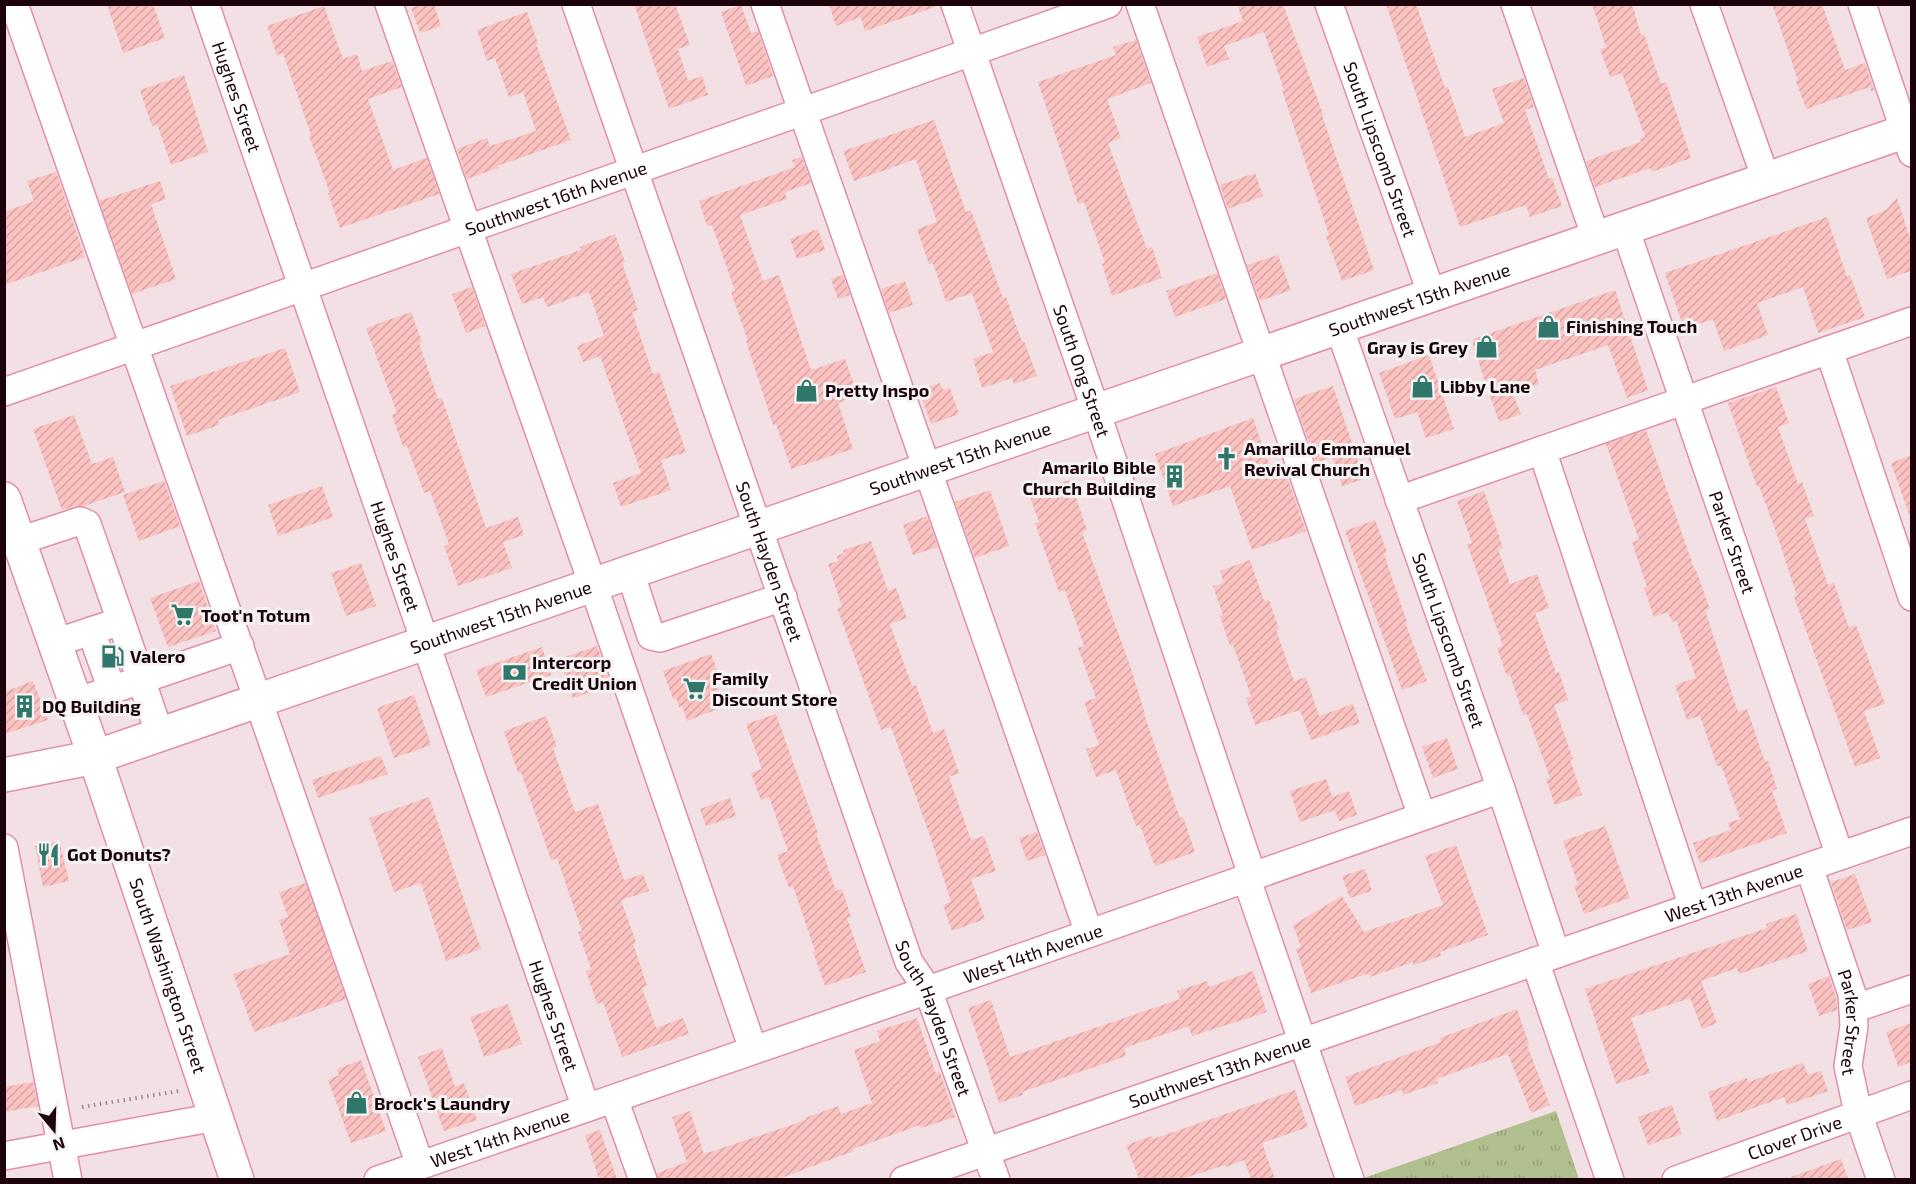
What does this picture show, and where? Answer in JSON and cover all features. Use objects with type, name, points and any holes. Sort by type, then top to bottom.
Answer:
[{"type":"main road","name":"Southwest 15th Avenue","points":[[4,775],[95,757],[1766,179],[1909,138]]},
{"type":"main road","name":"South Washington Street","points":[[4,499],[95,757],[237,1179]]},
{"type":"street","points":[[14,4],[420,1165]]},
{"type":"street","name":"Hughes Street","points":[[205,4],[586,1107]]},
{"type":"street","points":[[389,4],[753,1049]]},
{"type":"street","name":"South Hayden Street","points":[[576,4],[909,962],[928,990],[996,1179]]},
{"type":"street","points":[[765,4],[1089,933]]},
{"type":"street","name":"South Ong Street","points":[[955,4],[1096,411],[1302,1042],[1350,1179]]},
{"type":"street","name":"Southwest 16th Avenue","points":[[4,392],[1108,4]]},
{"type":"street","points":[[1140,4],[1422,816]]},
{"type":"street","name":"South Lipscomb Street","points":[[1329,4],[1432,295]]},
{"type":"street","name":"Parker Street","points":[[1515,4],[1610,233],[1684,400],[1840,856]]},
{"type":"street","points":[[1704,4],[1766,179]]},
{"type":"street","points":[[1862,4],[1909,138]]},
{"type":"street","points":[[1399,500],[1911,321]]},
{"type":"street","name":"South Lipscomb Street","points":[[1339,327],[1501,789],[1546,958],[1610,1179]]},
{"type":"street","points":[[1829,350],[1911,597]]},
{"type":"street","points":[[1542,450],[1693,907]]},
{"type":"street","points":[[20,541],[80,521],[87,524],[160,735]]},
{"type":"street","points":[[630,572],[651,636],[660,638],[783,597]]},
{"type":"street","points":[[55,643],[121,621]]},
{"type":"street","points":[[91,631],[112,690]]},
{"type":"street","points":[[76,702],[240,646]]},
{"type":"street","name":"West 14th Avenue","points":[[378,1179],[928,990],[1501,789]]},
{"type":"street","name":"West 13th Avenue","points":[[1546,958],[1911,831]]},
{"type":"street","points":[[4,848],[68,1179]]},
{"type":"street","name":"Parker Street","points":[[1809,867],[1852,994],[1854,1026],[1848,1066],[1858,1113],[1881,1179]]},
{"type":"street","name":"Southwest 13th Avenue","points":[[904,1179],[1546,958]]},
{"type":"street","points":[[1853,1010],[1911,989]]},
{"type":"street","name":"Clover Drive","points":[[1676,1179],[1911,1095]]},
{"type":"street","points":[[614,1099],[643,1179]]},
{"type":"street","points":[[4,1156],[216,1117]]},
{"type":"path","points":[[82,1107],[180,1091]]},
{"type":"green space","points":[[1556,1111],[1579,1179],[1358,1180]]},
{"type":"building","points":[[107,4],[153,4],[165,38],[123,53]]},
{"type":"building","points":[[421,4],[434,4],[441,26],[420,33],[411,8]]},
{"type":"building","points":[[634,4],[675,4],[690,45],[678,49],[688,81],[702,76],[708,95],[669,109]]},
{"type":"building","points":[[829,4],[934,4],[935,7],[865,31],[861,17],[836,26]]},
{"type":"building","points":[[1237,4],[1283,4],[1323,114],[1374,270],[1342,281],[1326,236],[1329,235],[1264,32],[1224,46],[1229,59],[1207,67],[1197,37],[1243,21]]},
{"type":"building","points":[[1386,4],[1416,4],[1445,88],[1448,87],[1465,137],[1504,123],[1492,89],[1524,78],[1534,107],[1525,110],[1549,179],[1552,178],[1562,206],[1530,217],[1526,205],[1460,227]]},
{"type":"building","points":[[1592,4],[1632,4],[1641,35],[1644,34],[1661,84],[1666,82],[1691,158],[1652,172],[1650,168],[1595,187],[1586,161],[1641,142],[1640,139],[1645,137],[1622,73],[1610,77],[1600,49],[1606,47]]},
{"type":"building","points":[[1772,4],[1822,4],[1845,70],[1865,63],[1874,90],[1871,91],[1870,87],[1806,109]]},
{"type":"building","points":[[741,5],[751,33],[758,31],[773,76],[746,86],[721,12]]},
{"type":"building","points":[[324,6],[343,59],[357,54],[362,71],[392,61],[402,87],[368,99],[393,170],[427,158],[439,194],[340,228],[283,53],[277,55],[267,26]]},
{"type":"building","points":[[527,12],[538,44],[536,44],[571,140],[467,179],[457,149],[487,138],[490,146],[536,131],[523,92],[509,97],[495,58],[487,61],[477,30]]},
{"type":"building","points":[[1136,40],[1151,83],[1107,99],[1121,138],[1108,143],[1147,249],[1152,247],[1162,278],[1112,296],[1102,264],[1105,263],[1084,202],[1078,204],[1038,82],[1116,55],[1113,47]]},
{"type":"building","points":[[184,75],[208,152],[171,165],[157,124],[152,126],[140,90]]},
{"type":"building","points":[[934,120],[966,212],[971,210],[1003,298],[1006,297],[1037,376],[1014,384],[1012,378],[982,388],[973,359],[993,352],[972,293],[946,302],[933,263],[929,264],[917,229],[937,222],[916,159],[854,181],[843,151]]},
{"type":"building","points":[[802,157],[811,183],[785,192],[787,199],[740,215],[763,281],[779,275],[811,370],[845,359],[858,396],[838,403],[853,449],[791,469],[776,424],[773,425],[746,341],[748,341],[731,292],[735,291],[712,225],[707,226],[699,201],[795,167],[792,160]]},
{"type":"building","points":[[56,172],[85,257],[4,285],[4,212],[34,201],[27,181]]},
{"type":"building","points":[[1255,173],[1263,196],[1228,209],[1220,185]]},
{"type":"building","points":[[160,181],[166,199],[151,204],[176,279],[132,294],[99,201]]},
{"type":"building","points":[[1897,198],[1911,241],[1911,271],[1887,279],[1866,218],[1886,210]]},
{"type":"building","points":[[1827,217],[1847,277],[1850,275],[1865,317],[1818,333],[1803,287],[1757,303],[1768,335],[1724,351],[1713,319],[1684,329],[1665,273]]},
{"type":"building","points":[[818,229],[825,250],[797,259],[790,239]]},
{"type":"building","points":[[615,234],[638,310],[632,312],[653,374],[659,372],[686,452],[661,460],[671,490],[621,507],[613,483],[641,473],[600,356],[583,362],[577,346],[604,336],[589,292],[547,307],[543,297],[522,304],[511,274],[581,250],[580,247]]},
{"type":"building","points":[[1278,255],[1291,290],[1260,301],[1247,265]]},
{"type":"building","points":[[1217,273],[1226,299],[1175,317],[1166,291]]},
{"type":"building","points":[[843,275],[850,295],[838,299],[831,279]]},
{"type":"building","points":[[905,281],[913,305],[889,313],[881,289]]},
{"type":"building","points":[[472,287],[485,326],[466,333],[452,294]]},
{"type":"building","points":[[1615,290],[1648,390],[1627,398],[1608,345],[1535,370],[1539,384],[1513,394],[1521,414],[1499,422],[1473,346],[1473,339]]},
{"type":"building","points":[[411,312],[438,399],[442,398],[486,528],[518,517],[524,535],[503,542],[512,568],[458,586],[444,546],[449,544],[430,491],[424,493],[407,446],[403,447],[392,415],[397,413],[366,328]]},
{"type":"building","points":[[285,348],[300,392],[218,420],[219,425],[187,436],[170,386]]},
{"type":"building","points":[[1429,355],[1454,429],[1426,438],[1417,412],[1395,419],[1379,373]]},
{"type":"building","points":[[940,383],[943,390],[950,388],[959,414],[931,424],[919,390]]},
{"type":"building","points":[[1333,386],[1364,479],[1342,486],[1332,457],[1316,463],[1294,399]]},
{"type":"building","points":[[1776,387],[1789,423],[1778,427],[1798,484],[1802,482],[1814,516],[1805,519],[1828,585],[1834,583],[1849,628],[1856,625],[1885,704],[1864,711],[1880,758],[1855,767],[1794,597],[1797,596],[1775,529],[1759,486],[1757,487],[1728,403]]},
{"type":"building","points":[[74,415],[92,464],[113,457],[125,492],[84,506],[62,510],[33,429]]},
{"type":"building","points":[[1253,418],[1271,470],[1283,465],[1306,531],[1252,550],[1230,486],[1173,506],[1155,454]]},
{"type":"building","points":[[1646,430],[1710,609],[1705,610],[1738,712],[1747,709],[1765,762],[1768,761],[1777,789],[1772,791],[1787,833],[1700,863],[1693,843],[1731,830],[1728,823],[1740,819],[1721,765],[1717,766],[1700,716],[1687,720],[1675,685],[1696,678],[1676,620],[1672,622],[1668,612],[1654,617],[1632,542],[1639,540],[1606,444]]},
{"type":"building","points":[[1911,455],[1911,514],[1909,514],[1891,463]]},
{"type":"building","points":[[1070,480],[1087,530],[1082,532],[1130,666],[1180,818],[1183,817],[1195,852],[1155,866],[1140,825],[1136,826],[1116,770],[1096,777],[1086,749],[1099,745],[1084,702],[1096,698],[1078,648],[1084,646],[1065,590],[1059,592],[1035,523],[1039,522],[1029,494]]},
{"type":"building","points":[[164,481],[180,526],[139,541],[123,495]]},
{"type":"building","points":[[322,486],[333,517],[278,536],[268,505]]},
{"type":"building","points":[[990,490],[1009,546],[975,558],[955,502]]},
{"type":"building","points":[[1484,491],[1503,548],[1498,549],[1510,584],[1537,574],[1549,608],[1535,613],[1568,700],[1554,705],[1573,759],[1570,760],[1582,795],[1555,805],[1546,779],[1550,778],[1527,714],[1523,715],[1510,675],[1507,676],[1497,648],[1503,646],[1467,544],[1472,543],[1457,501]]},
{"type":"building","points":[[927,516],[938,547],[913,555],[903,525]]},
{"type":"building","points":[[1375,520],[1387,552],[1384,554],[1407,622],[1405,622],[1427,681],[1402,690],[1345,531]]},
{"type":"building","points":[[871,541],[888,591],[896,588],[907,618],[890,624],[912,686],[916,685],[933,733],[944,729],[959,773],[949,777],[971,840],[984,836],[996,871],[971,879],[985,919],[952,931],[943,905],[951,902],[930,836],[891,727],[881,730],[837,608],[842,607],[828,564],[838,561],[837,556],[844,553],[843,550]]},
{"type":"building","points":[[1250,560],[1264,601],[1269,600],[1279,629],[1276,630],[1294,681],[1306,677],[1319,716],[1353,704],[1360,723],[1311,740],[1300,710],[1255,725],[1246,698],[1251,696],[1233,645],[1230,646],[1213,586],[1224,583],[1220,571]]},
{"type":"building","points":[[361,563],[376,606],[346,616],[331,573]]},
{"type":"building","points":[[199,581],[216,631],[168,647],[150,598]]},
{"type":"building","points":[[597,646],[611,685],[573,698],[559,659]]},
{"type":"building","points":[[542,647],[551,675],[486,697],[476,670]]},
{"type":"building","name":"Family Discount Store","points":[[711,654],[721,681],[717,682],[723,707],[687,721],[682,706],[679,707],[676,698],[673,699],[663,671]]},
{"type":"building","name":"DQ Building","points":[[33,681],[48,720],[4,734],[4,692]]},
{"type":"building","points":[[414,695],[431,745],[394,758],[377,708]]},
{"type":"building","points":[[776,714],[836,891],[842,889],[851,917],[847,918],[866,972],[825,986],[793,886],[789,888],[777,855],[788,851],[769,797],[761,800],[751,773],[762,769],[746,724]]},
{"type":"building","points":[[546,716],[557,747],[553,748],[575,812],[598,804],[624,880],[643,874],[649,891],[621,900],[636,942],[633,943],[647,986],[642,988],[656,1028],[683,1018],[689,1034],[622,1057],[603,1002],[597,1004],[586,971],[591,969],[578,932],[582,931],[557,858],[551,860],[521,772],[518,773],[504,731]]},
{"type":"building","points":[[1447,738],[1458,769],[1433,778],[1422,747]]},
{"type":"building","points":[[381,756],[388,774],[318,798],[312,780]]},
{"type":"building","points":[[1326,779],[1332,797],[1349,791],[1357,815],[1339,821],[1335,810],[1300,822],[1290,791]]},
{"type":"building","points":[[429,797],[481,949],[446,961],[421,883],[394,892],[369,818]]},
{"type":"building","points":[[730,798],[736,816],[706,826],[700,809]]},
{"type":"building","points":[[1605,826],[1630,898],[1584,914],[1574,886],[1578,885],[1563,841]]},
{"type":"building","points":[[1037,832],[1045,855],[1027,861],[1019,838]]},
{"type":"building","points":[[59,841],[69,881],[43,887],[35,846]]},
{"type":"building","points":[[1456,845],[1488,935],[1440,952],[1441,956],[1414,965],[1413,962],[1370,977],[1369,973],[1311,993],[1296,949],[1301,947],[1293,925],[1342,896],[1364,932],[1443,905],[1425,856]]},
{"type":"building","points":[[1365,869],[1372,891],[1350,898],[1342,876]]},
{"type":"building","points":[[1855,874],[1872,922],[1847,930],[1831,882]]},
{"type":"building","points":[[306,883],[346,999],[254,1032],[233,974],[290,954],[279,920],[288,917],[279,892]]},
{"type":"building","points":[[1796,914],[1808,951],[1739,974],[1737,968],[1701,981],[1717,1023],[1702,1029],[1690,998],[1631,1018],[1650,1073],[1616,1084],[1585,989],[1767,928],[1766,924]]},
{"type":"building","points":[[1253,971],[1267,1012],[1192,1036],[1189,1026],[1124,1048],[1126,1056],[1022,1092],[1023,1095],[999,1103],[968,1008],[991,1000],[1010,1057],[1180,999],[1177,991],[1207,981],[1209,987]]},
{"type":"building","points":[[1829,976],[1836,997],[1837,1010],[1819,1016],[1808,984]]},
{"type":"building","points":[[508,1004],[522,1044],[484,1057],[470,1017]]},
{"type":"building","points":[[1517,1009],[1529,1044],[1527,1045],[1550,1105],[1531,1113],[1508,1054],[1436,1079],[1438,1083],[1403,1095],[1402,1090],[1355,1106],[1345,1077],[1441,1042],[1440,1038]]},
{"type":"building","points":[[917,1018],[936,1074],[940,1072],[955,1117],[921,1128],[920,1125],[778,1179],[658,1179],[657,1173],[687,1162],[672,1117],[690,1111],[704,1154],[806,1120],[805,1118],[838,1106],[841,1114],[872,1103],[854,1050],[880,1041],[877,1031]]},
{"type":"building","points":[[1911,1023],[1911,1062],[1898,1067],[1886,1032]]},
{"type":"building","points":[[442,1048],[455,1087],[464,1083],[477,1120],[444,1131],[418,1057]]},
{"type":"building","points":[[361,1060],[386,1131],[351,1143],[328,1080],[339,1075],[337,1069]]},
{"type":"building","points":[[1803,1063],[1808,1075],[1821,1071],[1828,1091],[1787,1105],[1784,1097],[1717,1121],[1708,1092],[1747,1078],[1748,1082]]},
{"type":"building","points":[[33,1082],[38,1106],[4,1112],[4,1087]]},
{"type":"building","points":[[1295,1090],[1308,1127],[1262,1143],[1275,1179],[1251,1179],[1244,1160],[1182,1179],[1139,1179],[1126,1145],[1152,1136],[1153,1139]]},
{"type":"building","points":[[1672,1105],[1682,1134],[1648,1145],[1638,1117]]},
{"type":"building","points":[[600,1130],[617,1179],[599,1179],[585,1135]]},
{"type":"building","points":[[1841,1159],[1848,1179],[1791,1179],[1791,1177]]},
{"type":"place","name":"Finishing Touch","points":[[1548,326]]},
{"type":"place","name":"Gray is Grey","points":[[1486,347]]},
{"type":"place","name":"Libby Lane","points":[[1422,386]]},
{"type":"place","name":"Pretty Inspo","points":[[807,390]]},
{"type":"place","name":"Amarillo Emmanuel Revival Church","points":[[1226,458]]},
{"type":"place","name":"Amarilo Bible Church Building","points":[[1174,477]]},
{"type":"place","name":"Toot'n Totum","points":[[183,615]]},
{"type":"place","name":"Valero","points":[[112,656]]},
{"type":"place","name":"Intercorp Credit Union","points":[[514,672]]},
{"type":"place","name":"Family Discount Store","points":[[694,688]]},
{"type":"place","name":"DQ Building","points":[[24,706]]},
{"type":"place","name":"Got Donuts?","points":[[49,854]]},
{"type":"place","name":"Brock's Laundry","points":[[356,1103]]}]
